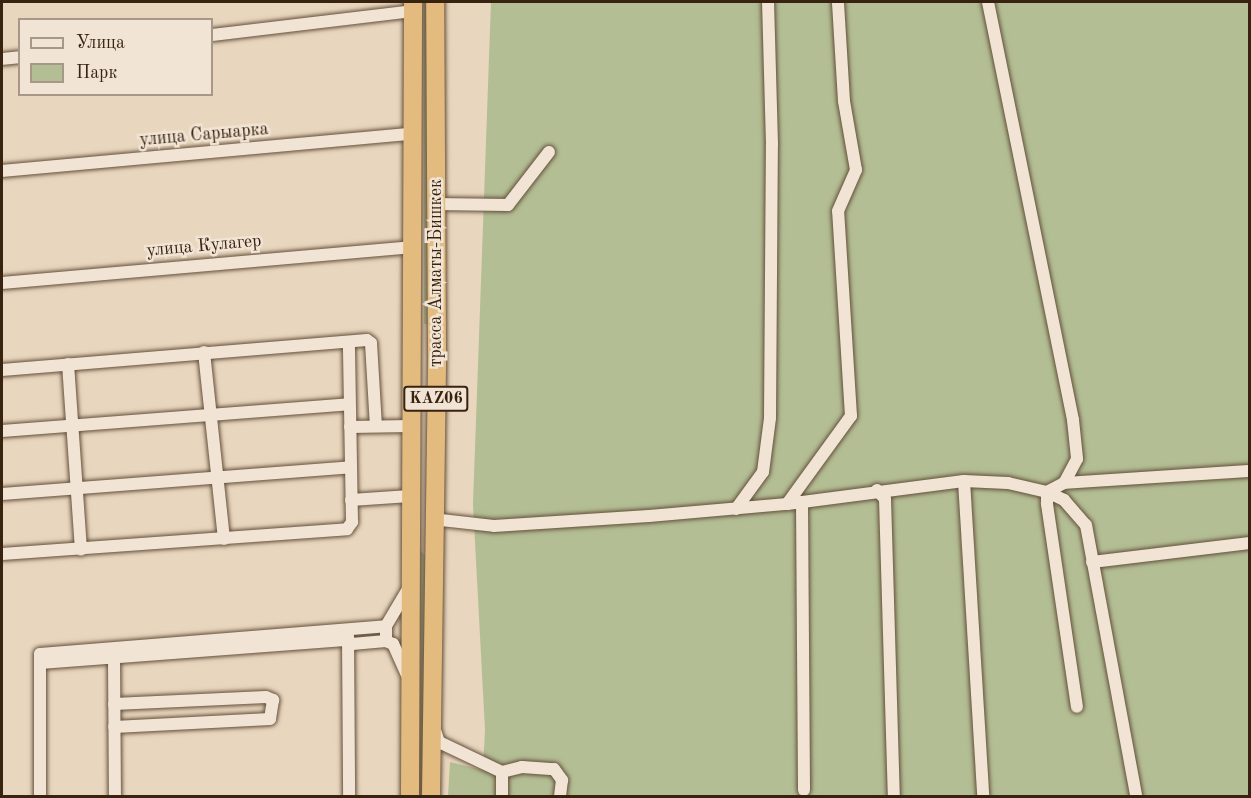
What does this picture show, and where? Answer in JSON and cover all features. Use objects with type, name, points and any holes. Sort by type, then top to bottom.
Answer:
[{"type":"highway","name":"трасса Алматы-Бишкек","points":[[431,796],[432,519],[437,352],[435,2]]},
{"type":"highway","name":"трасса Алматы-Бишкек","points":[[410,796],[409,352],[413,6]]},
{"type":"highway","points":[[409,352],[437,352]]},
{"type":"street","points":[[736,509],[763,472],[770,418],[772,144],[768,2]]},
{"type":"street","points":[[787,504],[851,416],[838,211],[856,170],[844,101],[838,2]]},
{"type":"street","points":[[988,2],[1073,420],[1077,459],[1064,483]]},
{"type":"street","points":[[213,35],[413,6]]},
{"type":"street","points":[[2,59],[18,57]]},
{"type":"street","name":"улица Сарыарка","points":[[2,171],[410,134]]},
{"type":"street","points":[[436,204],[508,205],[549,152]]},
{"type":"street","name":"улица Кулагер","points":[[2,283],[410,247]]},
{"type":"street","points":[[2,555],[347,529],[352,522],[349,343]]},
{"type":"street","points":[[2,370],[204,352],[349,343],[370,344],[376,426]]},
{"type":"street","points":[[204,352],[224,539]]},
{"type":"street","points":[[68,364],[81,550]]},
{"type":"street","points":[[2,431],[349,404]]},
{"type":"street","points":[[350,427],[410,426]]},
{"type":"street","points":[[2,494],[351,467]]},
{"type":"street","points":[[1047,492],[1064,483],[1250,471]]},
{"type":"street","points":[[432,519],[494,526],[736,509],[964,481],[1008,483],[1047,492],[1064,500],[1082,518],[1136,796]]},
{"type":"street","points":[[964,481],[984,796]]},
{"type":"street","points":[[877,490],[885,499],[894,796]]},
{"type":"street","points":[[1047,492],[1055,574],[1077,707]]},
{"type":"street","points":[[351,500],[410,496]]},
{"type":"street","points":[[802,502],[804,790]]},
{"type":"street","points":[[1092,562],[1250,543]]},
{"type":"street","points":[[386,640],[386,626],[411,582]]},
{"type":"street","points":[[40,658],[114,659],[348,635],[386,626]]},
{"type":"street","points":[[348,635],[352,644],[386,640],[393,644],[405,668],[411,689]]},
{"type":"street","points":[[40,658],[348,635]]},
{"type":"street","points":[[348,635],[349,796]]},
{"type":"street","points":[[40,658],[40,796]]},
{"type":"street","points":[[114,659],[114,796]]},
{"type":"street","points":[[114,704],[266,697],[273,700],[270,720],[114,727]]},
{"type":"street","points":[[431,718],[439,742],[502,772],[522,767],[554,769],[562,780],[560,796]]},
{"type":"street","points":[[502,772],[502,796]]},
{"type":"green space","points":[[424,2],[431,2],[431,324],[424,324]]},
{"type":"green space","points":[[491,2],[1249,2],[1249,796],[448,796],[450,762],[483,770],[485,730],[473,504]]},
{"type":"green space","points":[[420,550],[425,555],[425,796],[419,796]]}]
